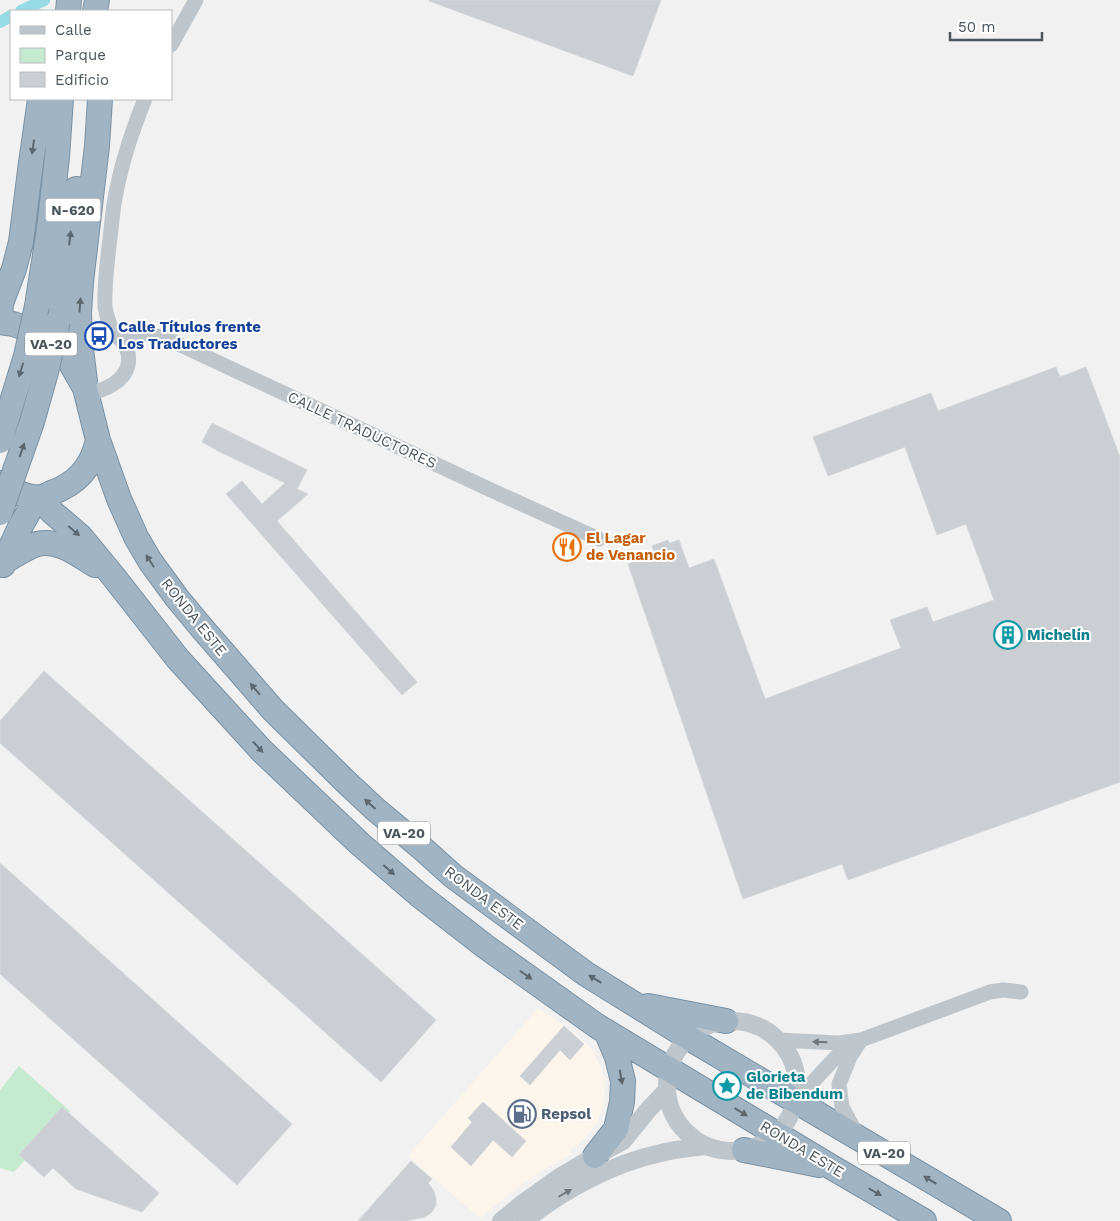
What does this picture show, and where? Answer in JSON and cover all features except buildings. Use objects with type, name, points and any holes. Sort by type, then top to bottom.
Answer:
[{"type":"highway","points":[[0,322],[1,303],[14,269],[21,242],[40,100]]},
{"type":"highway","name":"N-620","points":[[0,441],[26,356],[37,306],[49,229],[61,100]]},
{"type":"highway","name":"N-620","points":[[0,513],[32,422],[58,321],[66,273],[87,100]]},
{"type":"highway","points":[[86,391],[79,314],[97,146],[100,100]]},
{"type":"highway","name":"RONDA ESTE","points":[[0,322],[13,324],[40,335],[58,349],[70,362],[86,391],[98,440],[119,499],[136,537],[150,561],[177,598],[273,710],[345,781],[453,876],[586,974],[689,1038],[796,1097],[860,1139],[998,1221]]},
{"type":"highway","points":[[0,483],[16,493],[37,497],[57,491],[72,483],[84,472],[93,459],[98,440]]},
{"type":"highway","points":[[2,567],[20,527],[37,497]]},
{"type":"highway","name":"RONDA ESTE","points":[[37,497],[80,536],[178,659],[262,751],[360,844],[419,895],[486,947],[606,1031],[668,1080],[777,1134],[924,1221]]},
{"type":"highway","points":[[2,567],[36,544],[51,543],[66,546],[113,576]]},
{"type":"highway","points":[[636,1004],[726,1021]]},
{"type":"highway","points":[[595,1156],[616,1129],[622,1102],[623,1081],[617,1057],[606,1031]]},
{"type":"highway","points":[[744,1150],[833,1168]]},
{"type":"street","points":[[172,43],[196,0]]},
{"type":"street","points":[[86,391],[103,390],[122,377],[129,358],[125,344],[109,324],[105,307],[106,269],[116,194],[126,151],[145,100]]},
{"type":"street","name":"CALLE TRADUCTORES","points":[[125,344],[136,335],[150,334],[172,341],[599,539]]},
{"type":"street","points":[[778,1040],[839,1043],[861,1040],[990,992],[1004,990],[1021,992]]},
{"type":"street","points":[[501,1221],[558,1178],[623,1141],[648,1110],[668,1080],[679,1049],[689,1038],[705,1027],[726,1021],[737,1021],[767,1031],[789,1053],[795,1068],[798,1085],[789,1119],[777,1134],[762,1144],[744,1150],[725,1151],[706,1146],[685,1131],[676,1119],[670,1105],[668,1080]]},
{"type":"street","points":[[796,1097],[835,1058],[861,1040]]},
{"type":"street","points":[[860,1139],[842,1107],[839,1084],[845,1067],[861,1040]]},
{"type":"street","points":[[525,1221],[562,1194],[631,1161],[660,1153],[706,1146]]},
{"type":"shaded area","name":"Repsol","points":[[538,1008],[568,1028],[592,1049],[605,1081],[604,1104],[596,1125],[583,1140],[570,1150],[571,1154],[530,1178],[493,1207],[481,1219],[408,1156]]},
{"type":"green space","points":[[19,1066],[70,1111],[14,1172],[0,1168],[0,1090]]},
{"type":"waterway","points":[[23,10],[44,0]]},
{"type":"waterway","points":[[0,22],[10,17]]},
{"type":"place","name":"Calle Títulos frente Los Traductores","points":[[99,336]]},
{"type":"place","name":"El Lagar de Venancio","points":[[567,547]]},
{"type":"place","name":"Michelín","points":[[1008,635]]},
{"type":"place","name":"Glorieta de Bibendum","points":[[727,1086]]},
{"type":"place","name":"Repsol","points":[[522,1114]]}]
